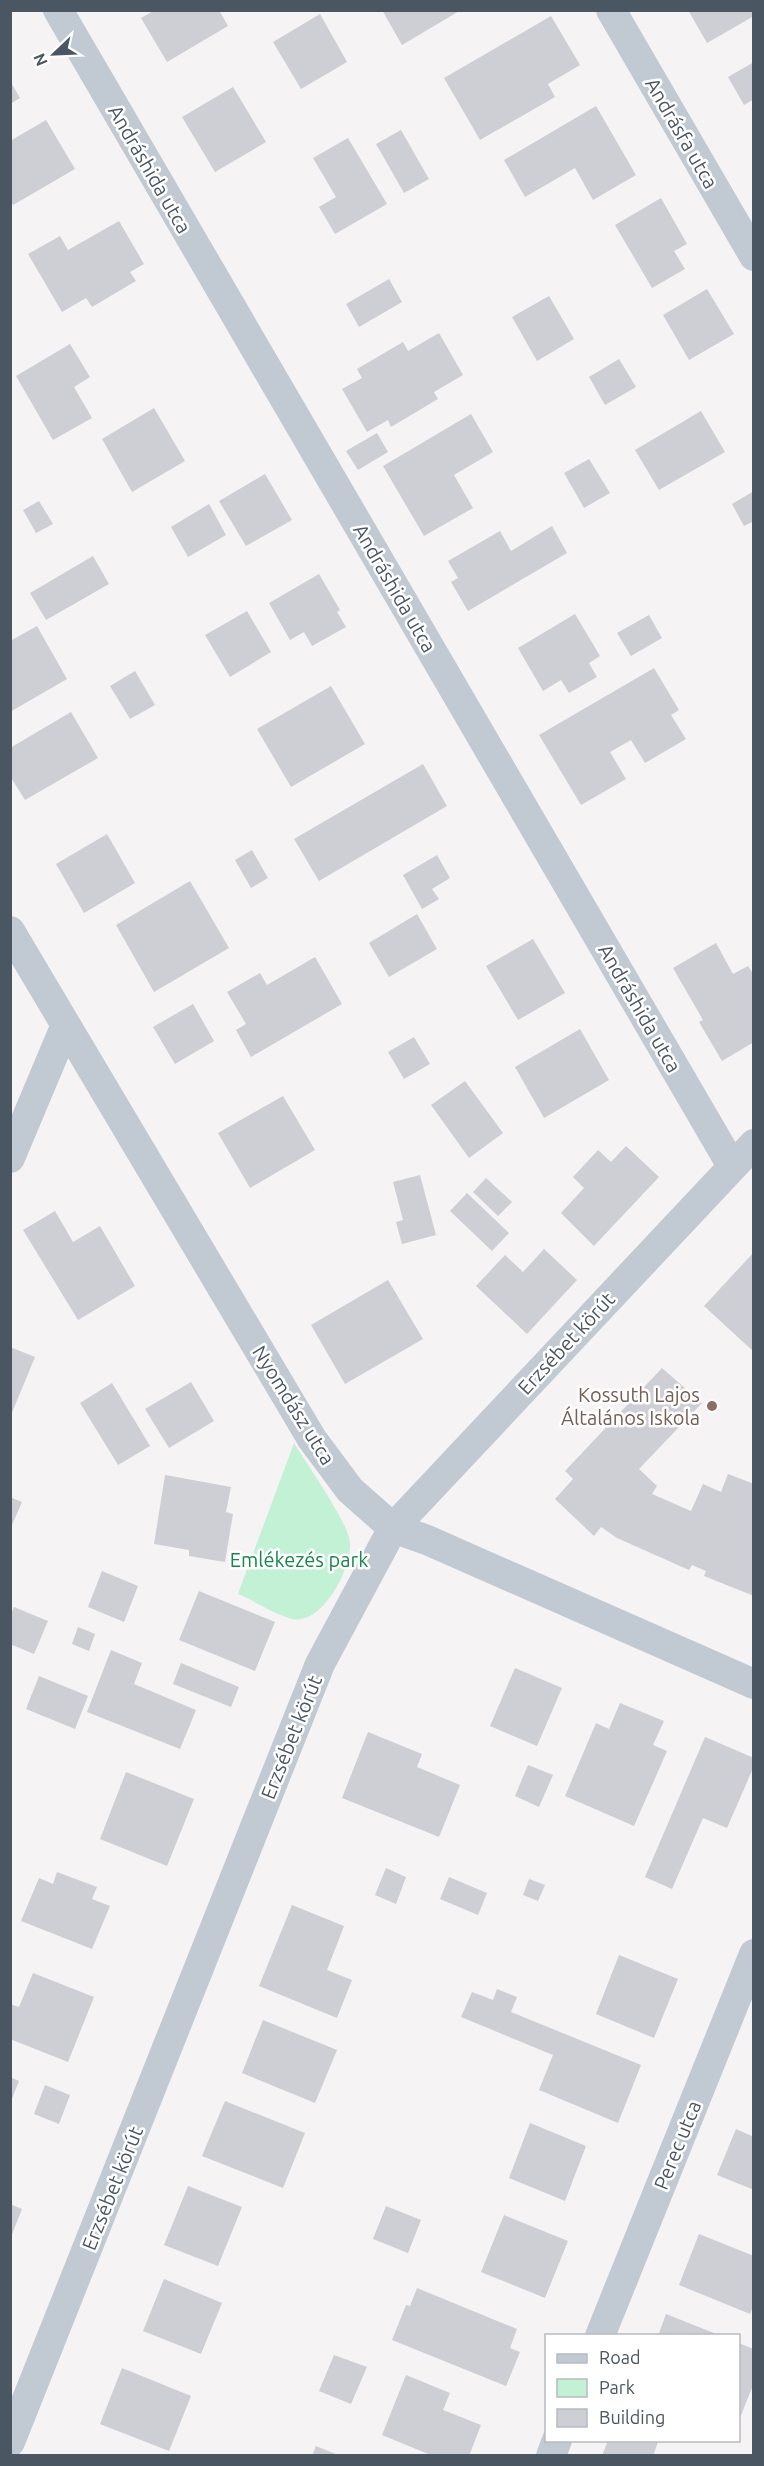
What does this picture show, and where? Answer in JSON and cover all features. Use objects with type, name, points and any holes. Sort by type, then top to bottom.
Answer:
[{"type":"street","name":"Andráshida utca","points":[[58,10],[732,1166]]},
{"type":"street","name":"Andrásfa utca","points":[[611,10],[753,256]]},
{"type":"street","name":"Nyomdász utca","points":[[10,931],[312,1439],[350,1490],[393,1528],[753,1684]]},
{"type":"street","points":[[10,1158],[65,1027]]},
{"type":"street","name":"Erzsébet körút","points":[[10,2442],[320,1664],[393,1528],[753,1144]]},
{"type":"street","name":"Perec utca","points":[[601,2334],[753,1954]]},
{"type":"green space","name":"Emlékezés park","points":[[294,1443],[343,1522],[350,1543],[346,1566],[333,1593],[314,1614],[303,1619],[292,1619],[278,1614],[238,1594]]},
{"type":"building","points":[[155,10],[219,10],[228,26],[167,62],[141,18]]},
{"type":"building","points":[[382,10],[461,10],[402,45]]},
{"type":"building","points":[[688,10],[754,10],[754,16],[707,43]]},
{"type":"building","points":[[320,14],[347,62],[301,89],[273,42]]},
{"type":"building","points":[[551,16],[580,65],[548,84],[555,97],[480,140],[444,78]]},
{"type":"building","points":[[754,62],[754,99],[744,105],[728,77]]},
{"type":"building","points":[[10,81],[20,98],[10,104]]},
{"type":"building","points":[[233,87],[266,142],[215,172],[182,117]]},
{"type":"building","points":[[596,106],[636,175],[593,200],[575,168],[525,197],[504,160]]},
{"type":"building","points":[[46,120],[75,169],[13,205],[10,200],[10,141]]},
{"type":"building","points":[[401,130],[429,179],[404,193],[376,144]]},
{"type":"building","points":[[348,138],[387,204],[335,234],[319,207],[336,197],[313,158]]},
{"type":"building","points":[[661,198],[687,244],[674,251],[685,269],[652,288],[615,225]]},
{"type":"building","points":[[119,221],[144,264],[130,272],[136,281],[92,307],[86,298],[62,312],[28,254],[60,236],[68,250]]},
{"type":"building","points":[[389,279],[402,302],[359,327],[346,304]]},
{"type":"building","points":[[707,289],[734,334],[689,360],[663,315]]},
{"type":"building","points":[[549,296],[574,339],[537,361],[512,317]]},
{"type":"building","points":[[439,333],[463,375],[434,392],[438,399],[391,427],[388,420],[367,432],[342,389],[362,378],[357,369],[403,342],[408,351]]},
{"type":"building","points":[[70,344],[90,377],[74,387],[92,418],[53,440],[16,376]]},
{"type":"building","points":[[619,359],[636,387],[605,405],[589,377]]},
{"type":"building","points":[[154,408],[185,461],[132,492],[102,439]]},
{"type":"building","points":[[701,411],[725,452],[659,490],[635,450]]},
{"type":"building","points":[[471,414],[493,452],[454,475],[473,508],[424,536],[383,466]]},
{"type":"building","points":[[377,433],[388,452],[358,470],[346,451]]},
{"type":"building","points":[[589,459],[610,493],[584,508],[564,473]]},
{"type":"building","points":[[265,474],[292,520],[246,546],[219,501]]},
{"type":"building","points":[[754,491],[754,521],[744,526],[732,504]]},
{"type":"building","points":[[39,501],[53,524],[36,533],[23,510]]},
{"type":"building","points":[[209,504],[226,535],[188,557],[171,527]]},
{"type":"building","points":[[552,526],[567,553],[468,611],[451,582],[458,578],[448,561],[500,531],[511,551]]},
{"type":"building","points":[[93,556],[109,584],[46,620],[30,593]]},
{"type":"building","points":[[319,574],[340,610],[337,612],[346,627],[312,646],[304,632],[290,640],[269,603]]},
{"type":"building","points":[[247,611],[271,652],[230,677],[205,635]]},
{"type":"building","points":[[575,614],[600,656],[589,663],[597,677],[569,693],[561,680],[543,691],[518,648]]},
{"type":"building","points":[[649,615],[662,638],[631,656],[617,633]]},
{"type":"building","points":[[37,626],[67,679],[10,712],[10,641]]},
{"type":"building","points":[[654,668],[679,710],[671,715],[686,739],[645,763],[631,740],[610,752],[626,779],[581,805],[539,735]]},
{"type":"building","points":[[135,671],[155,705],[130,719],[110,686]]},
{"type":"building","points":[[331,686],[365,744],[291,787],[257,729]]},
{"type":"building","points":[[71,712],[98,758],[25,800],[10,776],[10,748]]},
{"type":"building","points":[[423,764],[447,806],[319,881],[294,839]]},
{"type":"building","points":[[107,834],[135,883],[84,913],[56,864]]},
{"type":"building","points":[[252,850],[268,878],[251,888],[235,860]]},
{"type":"building","points":[[437,855],[450,878],[432,889],[439,899],[422,909],[403,875]]},
{"type":"building","points":[[190,881],[229,948],[154,992],[116,925]]},
{"type":"building","points":[[417,914],[437,949],[389,977],[369,943]]},
{"type":"building","points":[[533,939],[565,993],[518,1020],[486,966]]},
{"type":"building","points":[[716,943],[733,974],[748,966],[754,975],[754,1042],[722,1061],[699,1022],[703,1020],[673,968]]},
{"type":"building","points":[[315,957],[342,1004],[251,1057],[236,1030],[246,1024],[227,992],[260,973],[267,985]]},
{"type":"building","points":[[193,1004],[214,1041],[175,1064],[153,1027]]},
{"type":"building","points":[[580,1029],[609,1080],[544,1118],[515,1067]]},
{"type":"building","points":[[414,1037],[430,1064],[404,1079],[388,1052]]},
{"type":"building","points":[[465,1081],[503,1133],[469,1158],[431,1105]]},
{"type":"building","points":[[283,1096],[315,1150],[250,1188],[218,1133]]},
{"type":"building","points":[[626,1146],[659,1177],[594,1246],[561,1213],[584,1188],[573,1177],[598,1150],[611,1162]]},
{"type":"building","points":[[420,1175],[436,1235],[402,1244],[396,1222],[403,1220],[393,1182]]},
{"type":"building","points":[[486,1178],[512,1202],[498,1216],[473,1192]]},
{"type":"building","points":[[467,1193],[509,1233],[492,1251],[450,1211]]},
{"type":"building","points":[[55,1211],[73,1242],[100,1226],[135,1286],[78,1320],[23,1230]]},
{"type":"building","points":[[544,1249],[577,1280],[527,1334],[476,1286],[505,1255],[523,1272]]},
{"type":"building","points":[[754,1252],[754,1352],[704,1306]]},
{"type":"building","points":[[388,1280],[423,1339],[345,1384],[311,1325]]},
{"type":"building","points":[[10,1347],[35,1357],[11,1415],[10,1415]]},
{"type":"building","points":[[662,1368],[702,1403],[639,1469],[657,1486],[652,1494],[691,1511],[703,1484],[721,1492],[728,1474],[754,1484],[754,1596],[704,1576],[706,1571],[692,1565],[689,1570],[617,1538],[601,1527],[594,1536],[555,1499],[573,1479],[565,1471]]},
{"type":"building","points":[[191,1382],[214,1421],[169,1448],[145,1409]]},
{"type":"building","points":[[112,1383],[150,1446],[118,1465],[80,1403]]},
{"type":"building","points":[[165,1475],[231,1487],[226,1512],[233,1514],[225,1562],[189,1556],[189,1550],[154,1544]]},
{"type":"building","points":[[10,1497],[22,1502],[12,1525],[10,1524]]},
{"type":"building","points":[[102,1571],[138,1586],[124,1622],[88,1607]]},
{"type":"building","points":[[199,1591],[275,1622],[255,1671],[179,1640]]},
{"type":"building","points":[[14,1607],[48,1621],[34,1654],[10,1644],[10,1617]]},
{"type":"building","points":[[78,1627],[95,1634],[89,1651],[72,1644]]},
{"type":"building","points":[[111,1650],[142,1663],[134,1684],[196,1710],[180,1749],[87,1712]]},
{"type":"building","points":[[181,1663],[239,1687],[231,1707],[173,1684]]},
{"type":"building","points":[[515,1668],[562,1688],[537,1746],[490,1726]]},
{"type":"building","points":[[39,1676],[88,1696],[75,1729],[26,1709]]},
{"type":"building","points":[[620,1703],[664,1721],[653,1745],[667,1751],[634,1826],[565,1796],[596,1723],[609,1729]]},
{"type":"building","points":[[368,1732],[422,1754],[417,1767],[460,1785],[439,1837],[342,1798]]},
{"type":"building","points":[[705,1737],[754,1758],[754,1766],[727,1828],[703,1818],[672,1889],[645,1877]]},
{"type":"building","points":[[528,1765],[553,1775],[539,1807],[515,1796]]},
{"type":"building","points":[[126,1772],[194,1799],[167,1866],[100,1839]]},
{"type":"building","points":[[386,1868],[406,1877],[396,1904],[375,1895]]},
{"type":"building","points":[[57,1872],[97,1887],[92,1899],[110,1906],[92,1949],[21,1921],[39,1878],[53,1884]]},
{"type":"building","points":[[449,1877],[487,1893],[478,1915],[440,1899]]},
{"type":"building","points":[[529,1879],[545,1885],[538,1901],[523,1895]]},
{"type":"building","points":[[292,1905],[344,1926],[327,1970],[352,1980],[337,2018],[259,1986]]},
{"type":"building","points":[[619,1955],[678,1979],[654,2038],[596,2014]]},
{"type":"building","points":[[33,1973],[94,1997],[68,2062],[10,2039],[10,2004],[19,2007]]},
{"type":"building","points":[[497,1989],[517,1997],[511,2012],[641,2065],[618,2123],[539,2090],[553,2055],[461,2017],[472,1992],[493,2000]]},
{"type":"building","points":[[263,2020],[337,2050],[315,2103],[242,2073]]},
{"type":"building","points":[[10,2077],[19,2081],[11,2101],[10,2101]]},
{"type":"building","points":[[45,2085],[70,2095],[59,2124],[34,2114]]},
{"type":"building","points":[[225,2101],[305,2133],[283,2188],[202,2156]]},
{"type":"building","points":[[530,2123],[586,2146],[565,2201],[509,2178]]},
{"type":"building","points":[[736,2129],[754,2137],[754,2190],[717,2175]]},
{"type":"building","points":[[188,2186],[242,2207],[218,2266],[164,2245]]},
{"type":"building","points":[[10,2204],[22,2209],[11,2237],[10,2237]]},
{"type":"building","points":[[386,2206],[421,2220],[408,2253],[373,2239]]},
{"type":"building","points":[[504,2215],[568,2241],[545,2298],[481,2272]]},
{"type":"building","points":[[699,2234],[754,2256],[754,2304],[750,2314],[679,2285]]},
{"type":"building","points":[[164,2279],[222,2303],[201,2354],[143,2331]]},
{"type":"building","points":[[417,2288],[517,2329],[510,2348],[520,2352],[506,2386],[392,2340],[406,2305],[410,2306]]},
{"type":"building","points":[[666,2314],[716,2334],[659,2334]]},
{"type":"building","points":[[740,2344],[754,2349],[754,2383],[740,2418]]},
{"type":"building","points":[[334,2355],[367,2367],[351,2404],[319,2391]]},
{"type":"building","points":[[122,2368],[191,2396],[169,2451],[100,2424]]},
{"type":"building","points":[[406,2375],[450,2393],[443,2410],[481,2425],[469,2456],[433,2456],[382,2435]]},
{"type":"building","points":[[607,2442],[658,2442],[653,2456],[602,2456]]},
{"type":"building","points":[[316,2446],[338,2455],[338,2456],[312,2456]]},
{"type":"place","name":"Kossuth Lajos Általános Iskola","points":[[712,1406]]}]
